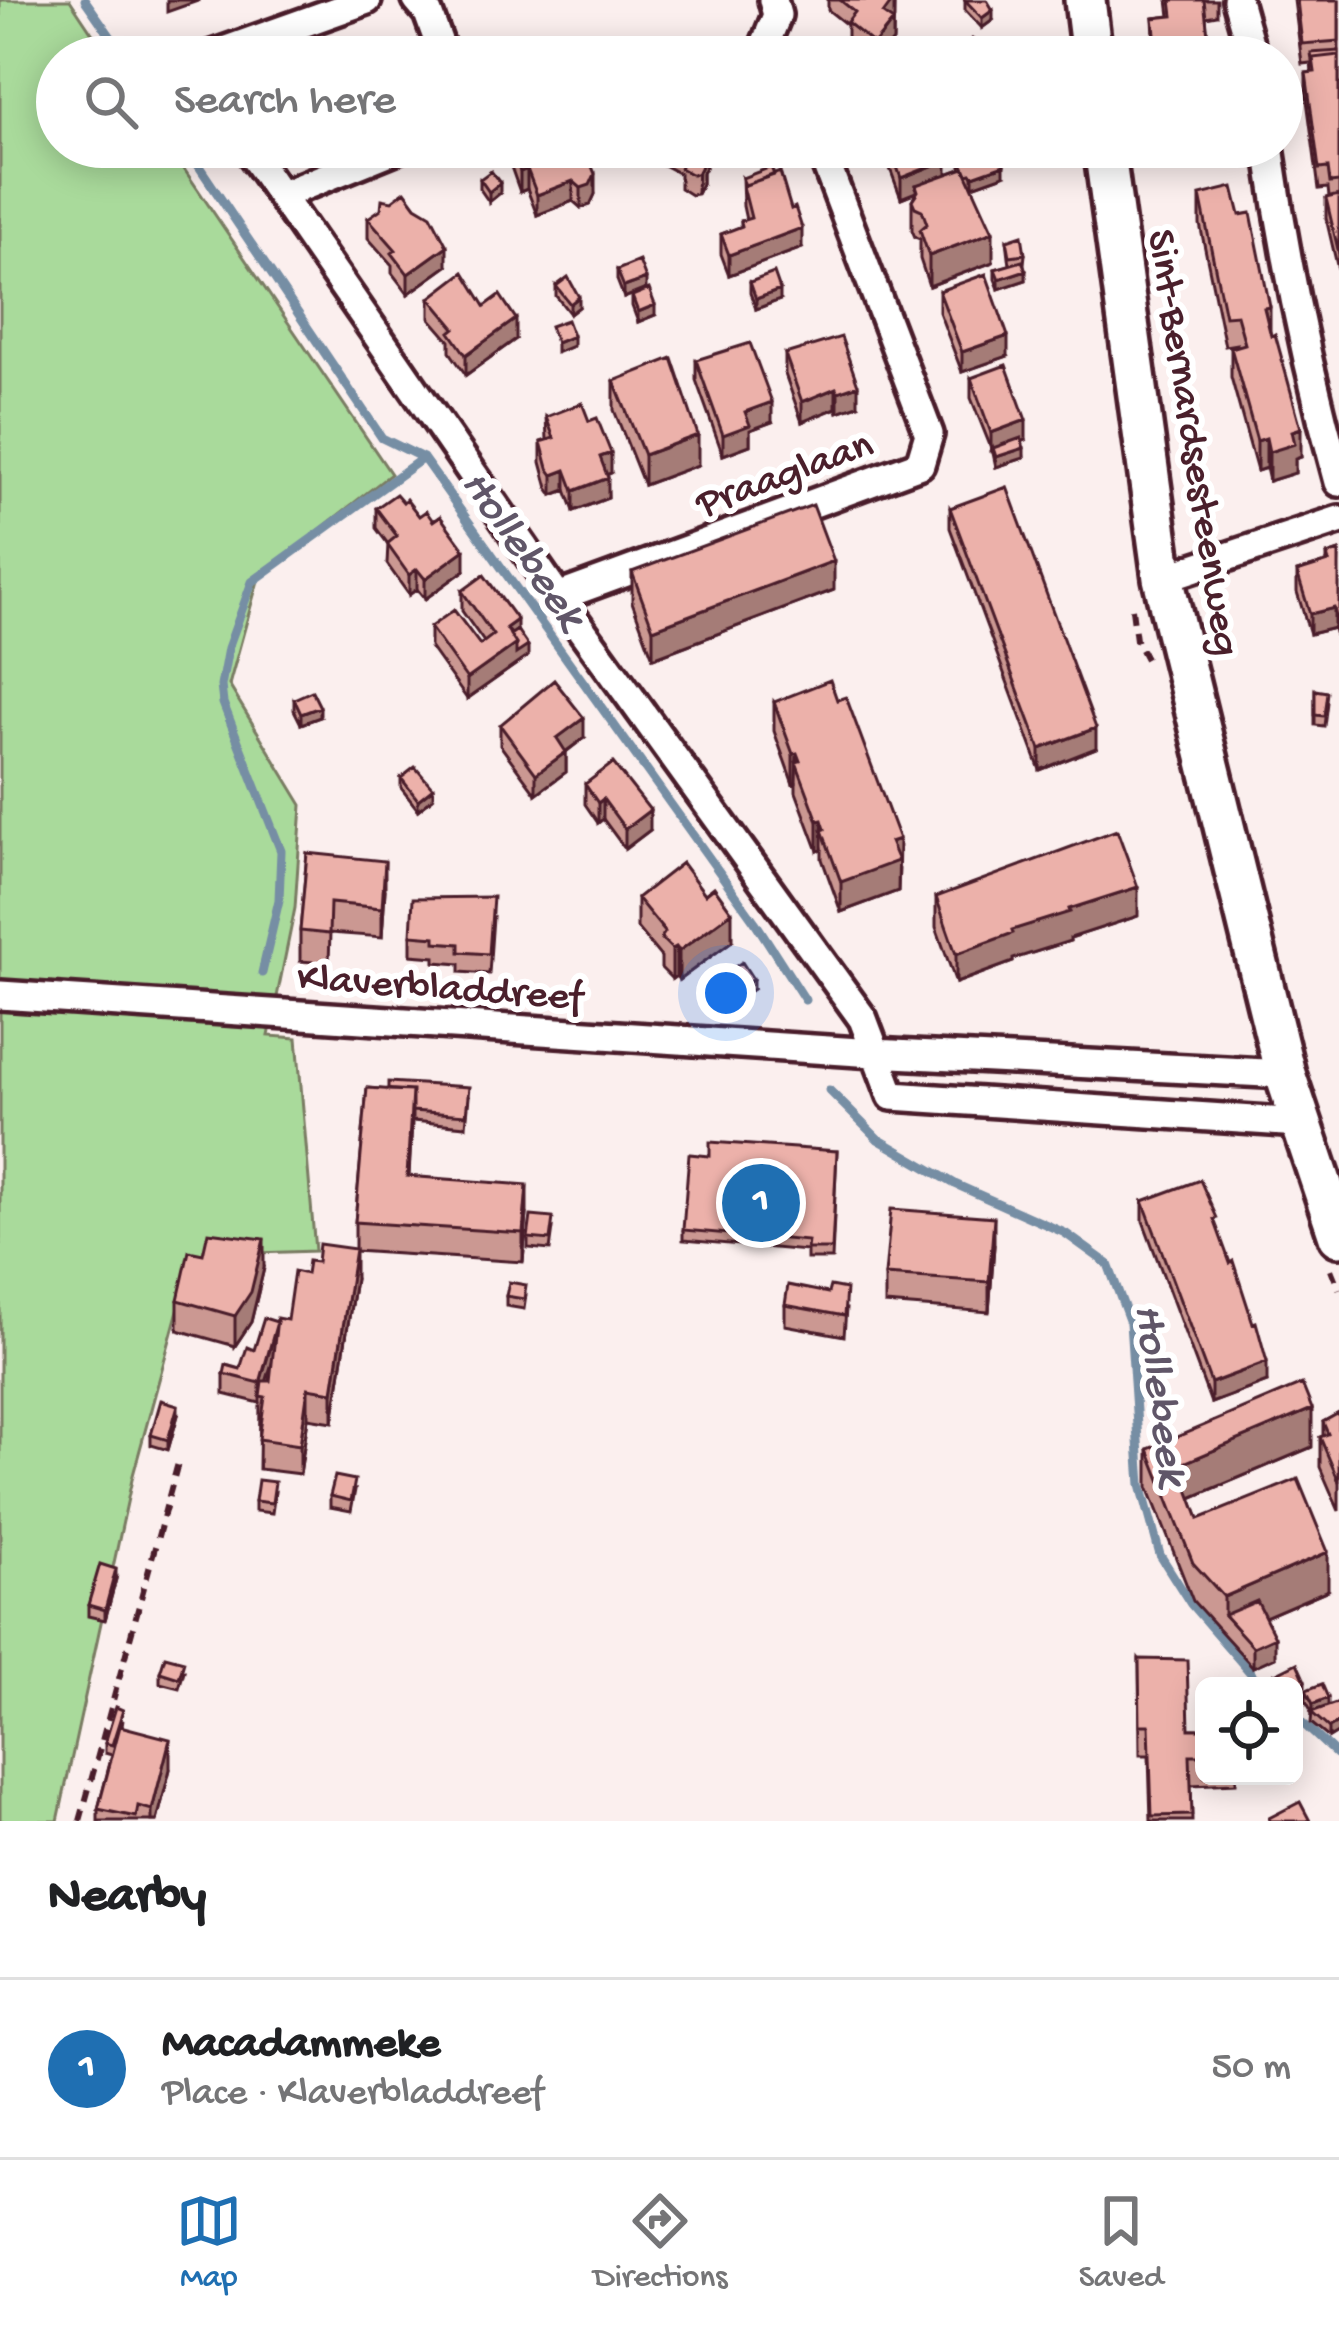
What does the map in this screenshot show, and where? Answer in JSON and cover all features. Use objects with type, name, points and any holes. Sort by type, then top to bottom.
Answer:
[{"type":"main road","points":[[1085,0],[1089,36]]},
{"type":"main road","name":"Sint-Bernardsesteenweg","points":[[1107,168],[1163,578],[1285,1075],[1335,1214]]},
{"type":"street","points":[[266,36],[367,0]]},
{"type":"street","points":[[417,0],[436,36]]},
{"type":"street","points":[[768,36],[777,15],[773,0]]},
{"type":"street","points":[[1237,0],[1247,36]]},
{"type":"street","points":[[262,168],[558,597],[863,1019],[892,1096],[1300,1123]]},
{"type":"street","points":[[282,195],[348,168]]},
{"type":"street","name":"Praaglaan","points":[[558,597],[920,464],[928,434],[828,168]]},
{"type":"street","points":[[1272,168],[1285,263],[1339,482]]},
{"type":"street","points":[[1163,578],[1339,520]]},
{"type":"street","name":"Klaverbladdreef","points":[[0,995],[1285,1075]]},
{"type":"path","points":[[80,1821],[178,1463]]},
{"type":"green space","points":[[0,0],[70,0],[94,36],[36,36],[36,168],[183,168],[391,474],[259,577],[229,685],[302,805],[295,908],[269,1036],[297,1038],[315,1251],[193,1255],[133,1475],[58,1821],[0,1821]]},
{"type":"building","points":[[840,0],[893,0],[883,14],[893,21],[881,36],[864,36],[847,22],[855,12]]},
{"type":"building","points":[[965,0],[987,0],[993,10],[982,18]]},
{"type":"building","points":[[1171,0],[1204,0],[1208,35],[1155,36],[1153,18],[1173,16]]},
{"type":"building","points":[[1297,0],[1339,0],[1339,41],[1303,44]]},
{"type":"building","points":[[1339,51],[1339,55],[1313,58],[1313,68],[1311,53]]},
{"type":"building","points":[[1339,55],[1339,182],[1330,183],[1328,168],[1319,169],[1306,73],[1315,72],[1313,58]]},
{"type":"building","points":[[519,168],[593,168],[595,174],[590,185],[581,188],[573,181],[537,195],[527,169],[520,172]]},
{"type":"building","points":[[768,168],[774,175],[745,185],[742,178]]},
{"type":"building","points":[[897,168],[927,168],[901,178]]},
{"type":"building","points":[[964,168],[996,168],[973,176]]},
{"type":"building","points":[[964,168],[993,232],[929,256],[920,230],[927,224],[912,200],[916,185]]},
{"type":"building","points":[[491,171],[500,183],[489,192],[480,179]]},
{"type":"building","points":[[780,172],[802,228],[729,255],[721,234],[751,218],[743,186]]},
{"type":"building","points":[[1233,187],[1240,215],[1251,213],[1270,307],[1264,308],[1301,428],[1292,431],[1295,444],[1269,452],[1266,438],[1257,441],[1231,348],[1245,344],[1237,315],[1225,316],[1200,195]]},
{"type":"building","points":[[405,191],[431,215],[447,246],[408,274],[392,253],[396,250],[368,218],[381,209],[382,199],[392,201]]},
{"type":"building","points":[[1339,195],[1339,254],[1326,198]]},
{"type":"building","points":[[1022,235],[1025,254],[1010,256],[1007,240]]},
{"type":"building","points":[[639,261],[646,279],[624,287],[617,270]]},
{"type":"building","points":[[1022,261],[1026,270],[999,279],[995,269]]},
{"type":"building","points":[[464,272],[485,306],[500,295],[516,319],[466,355],[450,332],[455,328],[430,298]]},
{"type":"building","points":[[774,273],[780,290],[756,299],[750,282]]},
{"type":"building","points":[[986,274],[1008,336],[962,352],[939,291]]},
{"type":"building","points":[[568,277],[579,297],[570,304],[556,286]]},
{"type":"building","points":[[649,289],[655,305],[638,312],[632,296]]},
{"type":"building","points":[[567,320],[573,336],[556,343],[550,326]]},
{"type":"building","points":[[841,337],[858,385],[802,402],[785,354]]},
{"type":"building","points":[[750,343],[772,402],[745,412],[750,425],[723,435],[696,360]]},
{"type":"building","points":[[672,358],[698,435],[644,455],[614,381]]},
{"type":"building","points":[[1006,365],[1026,420],[991,433],[971,378]]},
{"type":"building","points":[[582,403],[589,421],[597,418],[611,453],[600,457],[608,478],[574,491],[566,470],[553,475],[548,468],[541,442],[554,438],[546,417]]},
{"type":"building","points":[[1021,438],[1024,448],[996,457],[993,448]]},
{"type":"building","points":[[1007,487],[1096,728],[1040,749],[950,508]]},
{"type":"building","points":[[396,494],[419,516],[426,511],[433,521],[440,516],[465,550],[425,579],[417,569],[409,575],[387,544],[397,536],[376,508]]},
{"type":"building","points":[[813,505],[834,561],[653,629],[632,572]]},
{"type":"building","points":[[1339,551],[1339,616],[1334,608],[1310,614],[1297,572],[1329,562],[1327,555]]},
{"type":"building","points":[[484,575],[517,620],[506,628],[516,644],[467,679],[430,627],[454,610],[480,645],[493,635],[462,591]]},
{"type":"building","points":[[517,630],[528,646],[516,654],[510,635]]},
{"type":"building","points":[[554,680],[584,718],[557,738],[566,752],[536,774],[500,725]]},
{"type":"building","points":[[830,680],[837,700],[846,697],[899,839],[890,842],[898,861],[841,882],[822,820],[818,821],[796,762],[800,761],[774,702]]},
{"type":"building","points":[[1315,690],[1327,692],[1324,716],[1315,715]]},
{"type":"building","points":[[312,691],[320,707],[301,714],[294,699]]},
{"type":"building","points":[[613,763],[650,810],[625,829],[585,784]]},
{"type":"building","points":[[415,767],[433,788],[418,800],[401,778]]},
{"type":"building","points":[[1117,830],[1138,887],[956,954],[936,897]]},
{"type":"building","points":[[307,853],[385,861],[382,908],[330,903],[329,934],[300,931]]},
{"type":"building","points":[[682,863],[705,894],[714,887],[732,912],[679,951],[661,938],[665,932],[637,898]]},
{"type":"building","points":[[493,897],[489,954],[460,952],[460,944],[411,935],[413,898]]},
{"type":"building","points":[[742,962],[753,979],[740,988],[729,971]]},
{"type":"building","points":[[388,1082],[469,1087],[466,1115],[412,1111],[412,1091],[388,1090]]},
{"type":"building","points":[[367,1088],[412,1091],[407,1176],[527,1185],[523,1233],[355,1222]]},
{"type":"building","points":[[710,1142],[837,1151],[832,1249],[807,1249],[808,1241],[683,1230],[689,1154],[710,1156]]},
{"type":"building","points":[[1200,1180],[1267,1362],[1211,1383],[1143,1201]]},
{"type":"building","points":[[891,1209],[994,1217],[989,1282],[885,1275]]},
{"type":"building","points":[[531,1216],[553,1218],[550,1240],[528,1238]]},
{"type":"building","points":[[208,1232],[264,1239],[251,1292],[235,1316],[178,1300],[189,1251],[203,1254]]},
{"type":"building","points":[[319,1244],[355,1249],[333,1392],[308,1388],[300,1445],[259,1439],[265,1397],[260,1396],[262,1381],[270,1381],[277,1318],[287,1320],[294,1271],[306,1274],[308,1261],[317,1262]]},
{"type":"building","points":[[509,1282],[526,1285],[524,1299],[506,1296]]},
{"type":"building","points":[[788,1285],[828,1293],[830,1286],[846,1289],[844,1316],[785,1305]]},
{"type":"building","points":[[264,1318],[277,1322],[260,1383],[224,1374],[226,1365],[240,1369],[247,1347],[254,1350]]},
{"type":"building","points":[[1302,1384],[1312,1409],[1179,1465],[1199,1519],[1298,1479],[1328,1552],[1224,1597],[1193,1563],[1148,1449]]},
{"type":"building","points":[[161,1400],[178,1405],[168,1440],[151,1435]]},
{"type":"building","points":[[1339,1413],[1339,1482],[1320,1437],[1328,1434],[1323,1422]]},
{"type":"building","points":[[335,1476],[355,1480],[351,1501],[330,1496]]},
{"type":"building","points":[[258,1480],[275,1482],[272,1503],[255,1501]]},
{"type":"building","points":[[100,1564],[116,1569],[105,1610],[88,1605]]},
{"type":"building","points":[[1257,1601],[1275,1637],[1253,1647],[1224,1615]]},
{"type":"building","points":[[165,1656],[184,1661],[179,1678],[160,1672]]},
{"type":"building","points":[[1139,1659],[1187,1660],[1189,1729],[1195,1729],[1195,1755],[1190,1755],[1192,1815],[1152,1816],[1149,1725],[1140,1725]]},
{"type":"building","points":[[1297,1663],[1305,1681],[1303,1677],[1275,1674]]},
{"type":"building","points":[[1322,1684],[1328,1698],[1313,1704],[1306,1690]]},
{"type":"building","points":[[1339,1702],[1339,1722],[1329,1728],[1311,1712]]},
{"type":"building","points":[[116,1707],[123,1710],[112,1745],[105,1743]]},
{"type":"building","points":[[120,1726],[170,1739],[152,1810],[138,1806],[136,1817],[98,1809]]},
{"type":"building","points":[[1300,1802],[1310,1821],[1270,1821],[1269,1818]]},
{"type":"waterway","name":"Hollebeek","points":[[85,0],[110,36]]},
{"type":"waterway","name":"Hollebeek","points":[[200,168],[382,438],[423,458],[755,922],[805,1000]]},
{"type":"waterway","points":[[262,973],[279,900],[281,851],[223,703],[228,648],[252,582],[423,458]]},
{"type":"waterway","name":"Hollebeek","points":[[829,1090],[878,1139],[955,1184],[1065,1233],[1108,1264],[1130,1323],[1141,1485],[1160,1555],[1191,1604],[1254,1677]]},
{"type":"waterway","name":"Hollebeek","points":[[1303,1723],[1339,1757]]},
{"type":"place","name":"Macadammeke","points":[[761,1203]]}]
